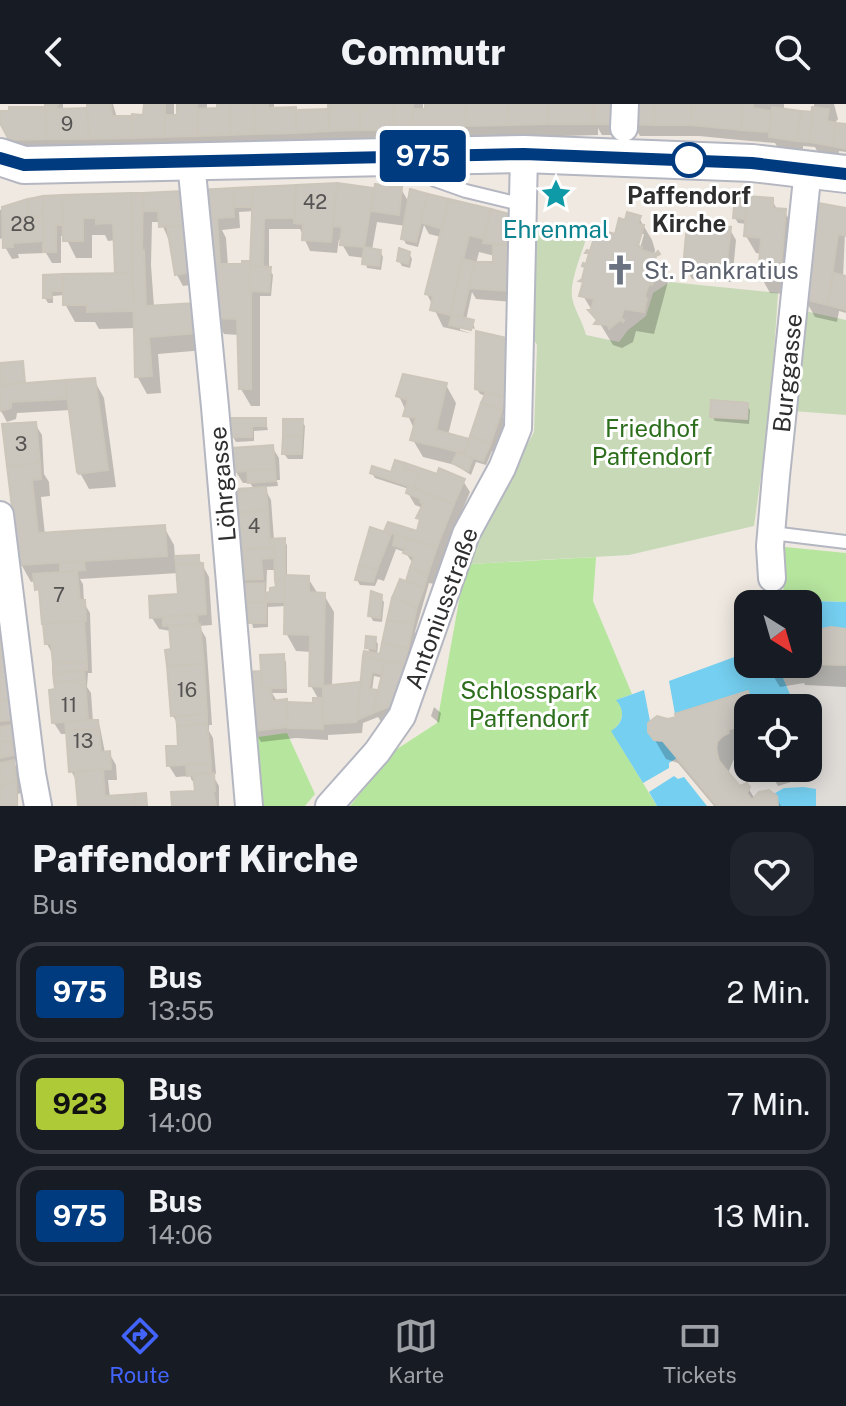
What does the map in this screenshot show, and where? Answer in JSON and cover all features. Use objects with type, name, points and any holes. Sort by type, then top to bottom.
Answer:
[{"type":"street","points":[[0,157],[24,165],[524,154],[723,161],[846,174]]},
{"type":"street","name":"Antoniusstraße","points":[[329,806],[384,744],[402,716],[466,534],[502,468],[518,428],[524,154]]},
{"type":"street","name":"Löhrgasse","points":[[191,162],[249,806]]},
{"type":"street","name":"Burggasse","points":[[772,578],[772,533],[808,169]]},
{"type":"street","points":[[0,515],[38,806]]},
{"type":"lane","points":[[410,157],[435,180],[524,205]]},
{"type":"lane","points":[[772,533],[846,542]]},
{"type":"green space","name":"Friedhof Paffendorf","points":[[532,229],[586,239],[572,290],[573,302],[586,335],[619,342],[628,330],[646,316],[653,293],[670,282],[778,293],[770,411],[754,526],[629,555],[470,564],[485,524],[534,432],[537,345],[527,328]]},
{"type":"green space","points":[[800,310],[846,320],[846,415],[793,411]]},
{"type":"green space","points":[[785,547],[846,553],[846,602],[822,601],[822,590],[783,590]]},
{"type":"green space","name":"Schlosspark Paffendorf","points":[[596,557],[593,601],[632,694],[617,700],[622,717],[612,732],[657,806],[350,806],[394,751],[437,723],[462,584],[470,564]]},
{"type":"green space","points":[[287,733],[315,794],[305,806],[262,806],[251,738]]},
{"type":"shaded area","points":[[822,665],[846,665],[846,806],[816,806],[816,790],[784,788],[775,793],[765,790],[752,800],[747,793],[750,787],[747,783],[740,786],[737,782],[822,782],[822,694],[790,694],[783,678],[822,678]]},
{"type":"shaded area","points":[[734,728],[734,779],[719,761],[717,742],[729,733],[728,730]]},
{"type":"water","points":[[822,601],[846,602],[846,629],[822,631]]},
{"type":"water","points":[[734,657],[734,678],[783,678],[790,694],[748,694],[747,691],[675,714],[669,681]]},
{"type":"water","points":[[644,690],[650,735],[663,741],[677,758],[669,763],[669,768],[643,783],[611,731],[622,717],[616,700]]},
{"type":"water","points":[[674,776],[678,779],[684,777],[707,806],[657,806],[649,792]]},
{"type":"water","points":[[784,788],[816,789],[816,806],[778,806],[775,793]]},
{"type":"building","points":[[45,104],[58,104],[55,109],[88,108],[89,139],[47,139]]},
{"type":"building","points":[[87,104],[111,104],[112,116],[132,116],[132,138],[89,139]]},
{"type":"building","points":[[144,104],[165,104],[165,137],[132,138],[132,114],[143,115]]},
{"type":"building","points":[[177,104],[197,104],[197,136],[165,137],[165,115],[177,115]]},
{"type":"building","points":[[217,104],[230,104],[231,135],[198,136],[198,109],[217,108]]},
{"type":"building","points":[[230,104],[254,104],[254,134],[231,135]]},
{"type":"building","points":[[254,104],[268,104],[268,108],[296,107],[296,133],[254,134]]},
{"type":"building","points":[[328,104],[360,104],[360,130],[329,131]]},
{"type":"building","points":[[360,104],[394,104],[394,130],[360,130]]},
{"type":"building","points":[[394,104],[413,104],[413,129],[394,130]]},
{"type":"building","points":[[425,104],[466,104],[466,126],[413,129],[413,109],[425,109]]},
{"type":"building","points":[[466,104],[508,104],[508,125],[466,126]]},
{"type":"building","points":[[508,104],[549,104],[548,124],[508,125]]},
{"type":"building","points":[[549,104],[592,104],[592,124],[548,124]]},
{"type":"building","points":[[594,104],[620,104],[620,124],[594,124]]},
{"type":"building","points":[[632,104],[654,104],[654,125],[631,124]]},
{"type":"building","points":[[654,104],[691,104],[691,125],[654,125]]},
{"type":"building","points":[[691,104],[743,104],[741,130],[691,125]]},
{"type":"building","points":[[743,104],[772,111],[769,132],[741,130]]},
{"type":"building","points":[[9,107],[45,107],[47,139],[9,140],[0,123],[0,111],[9,111]]},
{"type":"building","points":[[772,107],[801,111],[797,141],[769,137]]},
{"type":"building","points":[[812,107],[829,109],[827,121],[836,123],[833,146],[809,142]]},
{"type":"building","points":[[328,109],[329,131],[296,133],[296,110]]},
{"type":"building","points":[[801,111],[813,112],[809,142],[797,141]]},
{"type":"building","points":[[836,123],[846,124],[846,149],[833,146]]},
{"type":"building","points":[[337,183],[331,242],[302,240],[303,224],[294,223],[296,185]]},
{"type":"building","points":[[337,183],[374,188],[364,247],[340,245],[342,227],[333,226]]},
{"type":"building","points":[[375,184],[402,187],[399,215],[371,211]]},
{"type":"building","points":[[296,185],[294,218],[264,218],[263,267],[250,266],[253,187]]},
{"type":"building","points":[[253,187],[253,207],[234,207],[233,188]]},
{"type":"building","points":[[233,188],[234,217],[200,219],[198,190]]},
{"type":"building","points":[[410,189],[428,194],[416,242],[401,239]]},
{"type":"building","points":[[182,191],[186,225],[159,227],[158,211],[144,211],[143,193]]},
{"type":"building","points":[[131,193],[143,193],[142,250],[146,306],[195,303],[197,333],[149,337],[152,376],[135,377]]},
{"type":"building","points":[[131,193],[132,273],[115,274],[113,223],[96,224],[96,218],[83,218],[83,241],[63,241],[62,195]]},
{"type":"building","points":[[428,194],[449,199],[442,229],[420,222]]},
{"type":"building","points":[[62,195],[63,225],[56,225],[56,252],[43,252],[43,196]]},
{"type":"building","points":[[735,195],[747,196],[745,219],[733,218]]},
{"type":"building","points":[[43,196],[43,216],[27,217],[28,199]]},
{"type":"building","points":[[747,196],[773,198],[773,208],[786,209],[780,278],[758,276],[761,238],[744,236]]},
{"type":"building","points":[[28,199],[27,217],[43,216],[43,241],[13,243],[13,247],[3,248],[2,207]]},
{"type":"building","points":[[449,199],[491,209],[484,239],[469,235],[450,315],[430,310],[433,296],[425,294]]},
{"type":"building","points":[[813,202],[846,208],[846,236],[838,234],[828,305],[803,299]]},
{"type":"building","points":[[491,209],[509,214],[509,245],[483,243]]},
{"type":"building","name":"St. Pankratius","points":[[627,212],[641,216],[638,224],[644,225],[638,246],[642,247],[641,250],[655,254],[658,251],[660,254],[656,256],[653,268],[656,272],[652,271],[649,281],[653,282],[649,284],[645,296],[644,312],[624,309],[623,322],[620,320],[609,329],[608,325],[594,324],[597,320],[588,310],[591,310],[594,299],[579,296],[583,282],[579,281],[589,253],[585,253],[590,251],[594,238],[592,235],[595,233],[596,237],[605,239],[608,232],[615,234],[619,218],[625,220]]},
{"type":"building","points":[[217,218],[220,264],[251,261],[251,389],[239,389],[237,319],[212,318],[200,219]]},
{"type":"building","points":[[687,223],[731,227],[726,271],[683,268]]},
{"type":"building","points":[[186,225],[192,272],[175,275],[167,227]]},
{"type":"building","points":[[493,245],[509,245],[508,291],[467,288],[475,262],[493,262]]},
{"type":"building","points":[[364,247],[381,250],[379,266],[362,264]]},
{"type":"building","points":[[399,248],[410,252],[408,264],[397,261]]},
{"type":"building","points":[[463,259],[475,262],[462,318],[450,315]]},
{"type":"building","points":[[250,266],[271,267],[269,292],[250,291]]},
{"type":"building","points":[[132,273],[134,311],[87,312],[87,305],[63,305],[63,274]]},
{"type":"building","points":[[834,273],[846,276],[846,310],[828,305]]},
{"type":"building","points":[[63,274],[63,291],[51,291],[52,298],[43,298],[43,275]]},
{"type":"building","points":[[452,315],[474,320],[471,330],[449,325]]},
{"type":"building","points":[[476,331],[507,338],[505,397],[475,389]]},
{"type":"building","points":[[23,361],[25,383],[0,385],[0,363]]},
{"type":"building","points":[[403,374],[447,383],[436,430],[469,439],[464,453],[410,440],[416,418],[403,416],[408,400],[396,396]]},
{"type":"building","points":[[95,378],[108,470],[79,474],[65,380]]},
{"type":"building","points":[[65,380],[67,399],[11,402],[11,408],[0,411],[0,385]]},
{"type":"building","points":[[486,392],[505,397],[502,410],[481,403]]},
{"type":"building","points":[[711,400],[748,403],[747,419],[710,417]]},
{"type":"building","points":[[481,403],[502,410],[491,443],[470,436]]},
{"type":"building","points":[[230,418],[266,418],[266,426],[252,426],[252,437],[231,437]]},
{"type":"building","points":[[283,419],[303,419],[302,436],[283,437]]},
{"type":"building","points":[[36,422],[40,463],[7,466],[2,424]]},
{"type":"building","points":[[302,436],[301,454],[282,454],[283,437]]},
{"type":"building","points":[[470,436],[491,443],[483,461],[464,455]]},
{"type":"building","points":[[273,445],[275,469],[234,472],[232,448]]},
{"type":"building","points":[[457,453],[473,458],[468,471],[452,463]]},
{"type":"building","points":[[395,460],[405,463],[403,468],[419,473],[414,488],[370,473],[372,466],[391,472]]},
{"type":"building","points":[[40,463],[41,479],[32,480],[38,533],[165,525],[167,556],[19,565],[7,466]]},
{"type":"building","points":[[405,463],[437,474],[439,468],[465,479],[454,504],[414,488],[419,473],[403,468]]},
{"type":"building","points":[[275,469],[276,481],[248,483],[247,471]]},
{"type":"building","points":[[408,486],[454,504],[437,547],[384,531],[388,522],[417,531],[420,519],[416,518],[423,504],[421,499],[406,493]]},
{"type":"building","points":[[266,487],[268,510],[238,513],[236,489]]},
{"type":"building","points":[[268,510],[270,548],[241,549],[238,513]]},
{"type":"building","points":[[370,527],[391,534],[377,570],[359,565]]},
{"type":"building","points":[[395,535],[408,539],[405,549],[393,545]]},
{"type":"building","points":[[285,538],[285,579],[275,580],[274,548],[270,548],[269,539]]},
{"type":"building","points":[[408,539],[437,547],[428,574],[410,568],[414,557],[403,553]]},
{"type":"building","points":[[274,548],[275,558],[261,559],[263,579],[241,580],[239,550]]},
{"type":"building","points":[[199,555],[199,564],[176,565],[175,556]]},
{"type":"building","points":[[84,561],[85,570],[60,572],[60,563]]},
{"type":"building","points":[[203,563],[206,614],[150,618],[149,596],[178,594],[176,565]]},
{"type":"building","points":[[359,565],[377,570],[373,582],[355,580]]},
{"type":"building","points":[[410,568],[428,574],[424,588],[406,581]]},
{"type":"building","points":[[77,571],[80,600],[85,600],[86,621],[42,624],[39,589],[35,590],[33,574]]},
{"type":"building","points":[[285,575],[309,576],[309,592],[325,593],[323,687],[309,686],[310,635],[284,634]]},
{"type":"building","points":[[285,579],[285,602],[265,602],[264,593],[276,587],[275,580]]},
{"type":"building","points":[[400,579],[424,588],[417,607],[392,598]]},
{"type":"building","points":[[264,583],[265,602],[242,603],[241,584]]},
{"type":"building","points":[[371,591],[382,595],[380,618],[368,616]]},
{"type":"building","points":[[392,598],[417,607],[413,625],[387,620]]},
{"type":"building","points":[[266,602],[266,623],[248,623],[247,603]]},
{"type":"building","points":[[197,615],[198,624],[163,626],[163,617]]},
{"type":"building","points":[[387,620],[413,625],[408,649],[382,643]]},
{"type":"building","points":[[84,621],[87,662],[53,664],[51,644],[45,644],[43,624]]},
{"type":"building","points":[[200,624],[204,664],[167,666],[165,650],[171,649],[169,626]]},
{"type":"building","points":[[2,625],[6,666],[0,666]]},
{"type":"building","points":[[822,629],[846,629],[846,665],[822,664]]},
{"type":"building","points":[[366,636],[376,637],[375,649],[365,648]]},
{"type":"building","points":[[382,643],[408,649],[404,665],[363,656],[364,651],[380,654]]},
{"type":"building","points":[[284,654],[285,688],[262,688],[260,655]]},
{"type":"building","points":[[363,656],[385,661],[382,674],[372,672],[369,689],[377,690],[373,713],[357,720]]},
{"type":"building","points":[[385,661],[404,665],[396,704],[373,713]]},
{"type":"building","points":[[87,662],[87,670],[53,673],[53,664]]},
{"type":"building","points":[[204,664],[207,714],[171,716],[167,666]]},
{"type":"building","points":[[0,666],[6,666],[10,700],[0,701]]},
{"type":"building","points":[[84,671],[85,680],[54,682],[53,673]]},
{"type":"building","points":[[261,671],[262,688],[271,688],[272,701],[287,699],[288,727],[252,731],[247,672]]},
{"type":"building","points":[[85,680],[88,720],[52,723],[49,690],[55,689],[54,682]]},
{"type":"building","points":[[361,682],[356,722],[323,724],[323,686]]},
{"type":"building","points":[[734,695],[734,728],[717,742],[719,761],[734,782],[740,786],[747,783],[750,787],[747,793],[752,800],[759,792],[769,790],[777,796],[778,806],[717,806],[663,741],[654,740],[648,732],[648,723],[657,716],[668,719],[676,717],[675,714]]},
{"type":"building","points":[[313,698],[322,698],[323,729],[288,728],[287,702],[313,703]]},
{"type":"building","points":[[10,700],[12,720],[0,721],[0,701]]},
{"type":"building","points":[[207,714],[207,724],[177,726],[176,716]]},
{"type":"building","points":[[98,720],[99,729],[66,731],[65,722]]},
{"type":"building","points":[[207,724],[211,763],[167,766],[166,746],[178,746],[177,726]]},
{"type":"building","points":[[12,725],[14,741],[0,742],[0,727]]},
{"type":"building","points":[[99,729],[101,752],[110,751],[111,769],[69,772],[66,731]]},
{"type":"building","points":[[13,741],[14,755],[0,758],[0,742]]},
{"type":"building","points":[[14,760],[16,781],[0,786],[0,763]]},
{"type":"building","points":[[211,763],[211,772],[187,776],[186,765]]},
{"type":"building","points":[[103,769],[105,796],[135,794],[136,806],[78,806],[75,772]]},
{"type":"building","points":[[214,773],[216,806],[172,806],[171,792],[195,791],[193,774]]},
{"type":"building","points":[[16,781],[17,806],[0,806],[0,786]]},
{"type":"building","points":[[146,793],[147,806],[136,806],[135,794]]},
{"type":"bus line","name":"975","points":[[0,158],[24,165],[524,154],[752,163],[846,174]]},
{"type":"place","name":"Paffendorf Kirche","points":[[689,160]]},
{"type":"place","name":"Ehrenmal","points":[[556,194]]},
{"type":"place","name":"St. Pankratius","points":[[620,270]]}]
